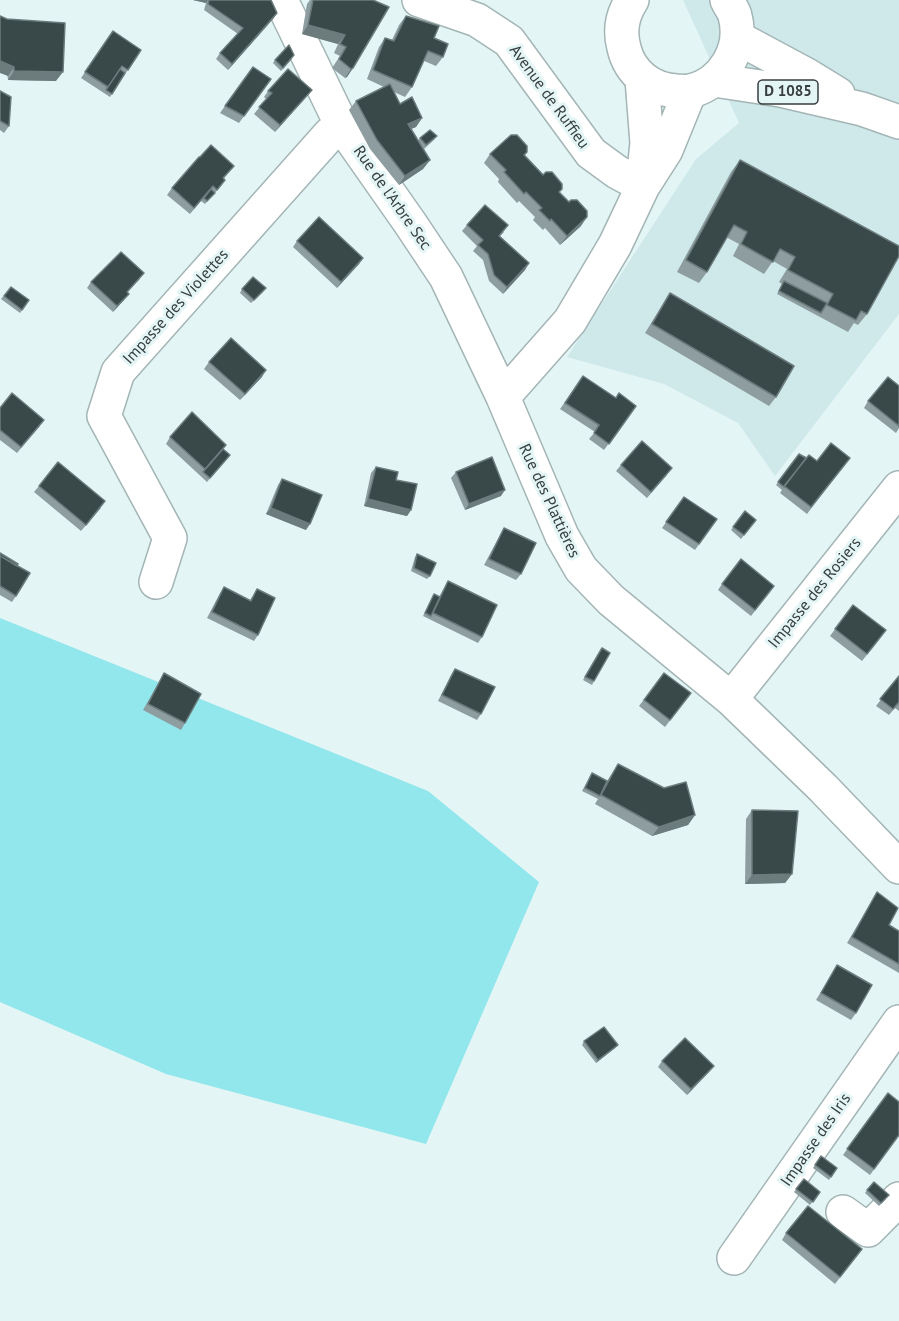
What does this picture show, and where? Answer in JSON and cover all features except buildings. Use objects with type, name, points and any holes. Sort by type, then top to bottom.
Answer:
[{"type":"street","name":"Rue de l'Arbre Sec","points":[[281,0],[342,126],[446,277],[503,397]]},
{"type":"street","name":"Avenue de Ruffieu","points":[[423,0],[477,20],[509,41],[591,153],[617,172],[643,186]]},
{"type":"street","points":[[503,397],[570,321],[615,245],[643,186],[702,86],[730,62],[738,38],[735,15],[727,0]]},
{"type":"street","points":[[624,4],[621,35],[627,60],[642,79],[665,90],[702,86]]},
{"type":"street","name":"D 1085","points":[[738,38],[807,75],[862,109]]},
{"type":"street","points":[[642,79],[647,142],[643,186]]},
{"type":"street","name":"D 1085","points":[[702,86],[780,90],[862,109],[899,123]]},
{"type":"street","name":"Impasse des Violettes","points":[[156,582],[170,538],[104,416],[118,372],[330,134],[342,126]]},
{"type":"street","name":"Rue des Plattières","points":[[503,397],[562,536],[581,569],[611,600],[731,699],[823,788],[899,867]]},
{"type":"street","name":"Impasse des Rosiers","points":[[731,699],[899,488]]},
{"type":"street","name":"Impasse des Iris","points":[[734,1258],[899,1022]]},
{"type":"street","points":[[843,1212],[868,1230],[896,1208]]},
{"type":"shaded area","points":[[683,0],[899,0],[899,314],[775,476],[738,423],[664,384],[567,357],[696,159],[739,123]]},
{"type":"shaded area","points":[[0,618],[428,791],[539,882],[426,1144],[166,1074],[0,1002]]}]
